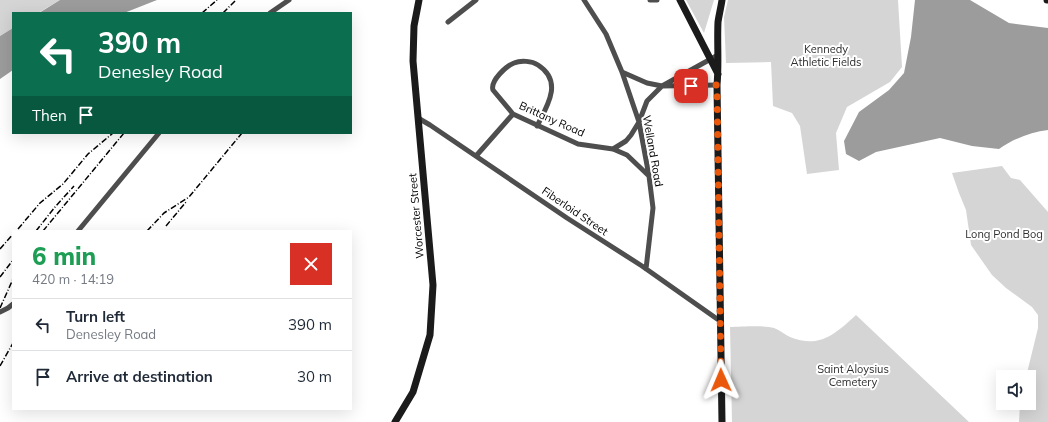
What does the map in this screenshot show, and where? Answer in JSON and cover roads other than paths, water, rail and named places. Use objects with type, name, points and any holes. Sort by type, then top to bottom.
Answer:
[{"type":"main road","name":"Worcester Street","points":[[395,422],[413,392],[430,335],[433,285],[413,56],[414,26],[419,0]]},
{"type":"main road","points":[[680,0],[718,74]]},
{"type":"main road","points":[[722,0],[718,20],[717,85],[722,422]]},
{"type":"street","points":[[271,12],[289,0]]},
{"type":"street","points":[[448,22],[476,0]]},
{"type":"street","name":"Welland Road","points":[[584,0],[606,34],[622,72],[639,122],[653,208],[646,269]]},
{"type":"street","points":[[650,0],[657,0]]},
{"type":"street","points":[[613,149],[626,141],[639,122],[647,101],[662,86],[718,55]]},
{"type":"street","name":"Brittany Road","points":[[537,126],[552,93],[550,78],[545,70],[536,63],[526,61],[514,63],[498,76],[493,82],[492,87],[513,114],[537,126],[578,144],[613,149],[627,155],[649,176]]},
{"type":"street","points":[[622,72],[647,83],[662,86],[717,85]]},
{"type":"street","points":[[476,156],[513,114]]},
{"type":"street","name":"Fiberloid Street","points":[[418,118],[646,269],[720,321]]},
{"type":"street","points":[[79,230],[158,134]]},
{"type":"street","points":[[0,312],[12,305]]},
{"type":"railway","points":[[203,12],[217,0]]},
{"type":"railway","points":[[224,12],[236,0]]},
{"type":"railway","points":[[18,229],[40,203],[63,184],[88,154],[112,134]]},
{"type":"railway","points":[[44,230],[123,134]]},
{"type":"railway","points":[[148,230],[164,213],[189,197],[241,134]]},
{"type":"railway","points":[[37,230],[74,186]]},
{"type":"railway","points":[[166,226],[186,202]]},
{"type":"railway","points":[[0,249],[12,235]]},
{"type":"railway","points":[[0,277],[12,261]]},
{"type":"railway","points":[[0,308],[12,281]]},
{"type":"railway","points":[[0,366],[12,345]]},
{"type":"park label","name":"Kennedy Athletic Fields","points":[[826,55]]},
{"type":"park label","name":"Long Pond Bog","points":[[1004,234]]},
{"type":"park label","name":"Saint Aloysius Cemetery","points":[[853,375]]}]
